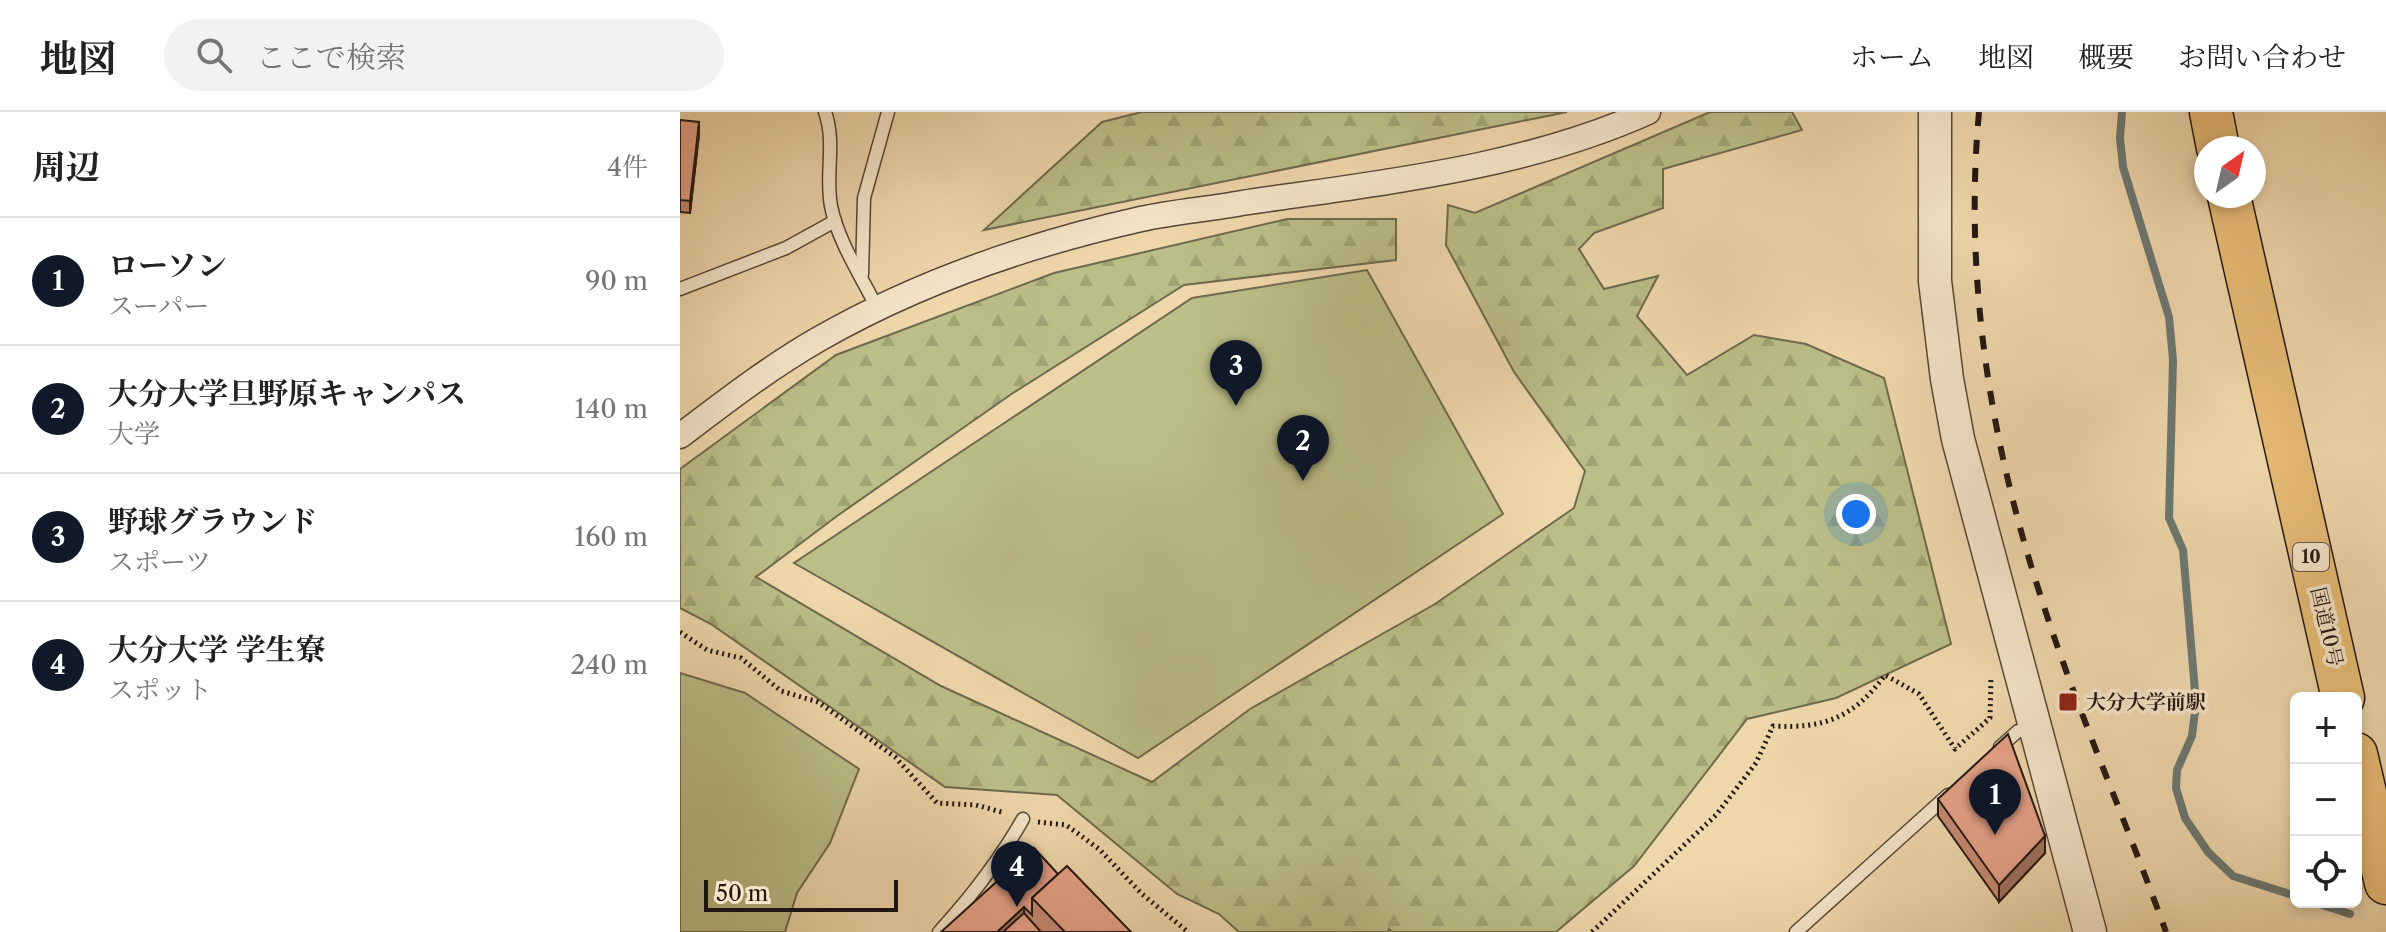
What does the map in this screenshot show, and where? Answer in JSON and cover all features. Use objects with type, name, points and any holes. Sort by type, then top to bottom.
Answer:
[{"type":"highway","points":[[2211,112],[2216,136]]},
{"type":"highway","points":[[2231,112],[2234,136]]},
{"type":"highway","name":"国道10号","points":[[2232,208],[2342,692]]},
{"type":"highway","name":"国道10号","points":[[2245,208],[2278,417]]},
{"type":"highway","points":[[2358,764],[2386,883]]},
{"type":"street","points":[[680,436],[778,364],[819,339],[910,295],[1013,255],[1143,219],[1505,160],[1564,144],[1648,112]]},
{"type":"street","points":[[1935,112],[1935,281],[1958,439],[2090,932]]},
{"type":"lane","points":[[825,112],[831,142],[829,186],[835,221],[878,310]]},
{"type":"lane","points":[[862,278],[864,198],[888,112]]},
{"type":"lane","points":[[680,289],[786,248],[835,221]]},
{"type":"lane","points":[[1986,760],[2018,731]]},
{"type":"lane","points":[[1796,932],[1955,789]]},
{"type":"lane","points":[[939,932],[971,898],[1023,819]]},
{"type":"path","points":[[680,632],[707,650],[741,658],[781,691],[818,702],[895,757],[937,803],[976,805],[1023,819],[1066,825],[1099,849],[1142,894],[1188,932]]},
{"type":"path","points":[[1592,932],[1716,815],[1756,763],[1773,726],[1796,728],[1850,712],[1885,675],[1919,694],[1955,749],[1990,718],[1991,672]]},
{"type":"green space","points":[[1142,112],[1567,112],[984,230],[1102,122]]},
{"type":"green space","points":[[1710,112],[1792,112],[1802,130],[1663,169],[1663,208],[1594,233],[1579,249],[1604,289],[1658,276],[1637,316],[1687,375],[1754,335],[1806,344],[1884,378],[1951,644],[1836,698],[1747,719],[1634,866],[1556,932],[1392,932],[1389,929],[1388,932],[1239,932],[1219,914],[1177,894],[1057,795],[945,787],[711,624],[680,608],[680,469],[836,355],[1054,273],[1287,219],[1396,219],[1396,260],[1184,285],[1013,393],[837,516],[756,577],[941,686],[1152,782],[1250,709],[1435,604],[1574,508],[1585,471],[1514,372],[1446,245],[1448,205],[1475,213]]},
{"type":"green space","points":[[1367,270],[1503,514],[1138,758],[794,563],[1192,298]]},
{"type":"green space","points":[[680,673],[745,693],[859,769],[830,843],[797,893],[785,932],[680,932]]},
{"type":"building","points":[[680,120],[699,122],[690,201],[680,200]]},
{"type":"building","points":[[2008,734],[2045,836],[1999,885],[1938,799]]},
{"type":"building","points":[[1034,848],[1058,874],[1032,898],[1032,915],[1024,907],[997,932],[941,932]]},
{"type":"building","points":[[1067,866],[1131,932],[1065,932],[1032,898]]},
{"type":"building","points":[[1024,913],[1041,932],[1003,932]]},
{"type":"waterway","points":[[2122,112],[2120,138],[2123,167],[2169,317],[2173,360],[2169,518],[2183,550],[2196,703],[2192,736],[2177,770],[2176,788],[2185,818],[2208,852],[2233,876],[2290,894]]},
{"type":"waterway","points":[[2332,908],[2350,914]]},
{"type":"railway","points":[[1979,112],[1975,173],[1978,294],[1994,414],[2006,474],[2053,634],[2166,932]]},
{"type":"place","name":"野球グラウンド","points":[[1236,406]]},
{"type":"place","name":"大分大学旦野原キャンパス","points":[[1303,481]]},
{"type":"place","name":"大分大学前駅","points":[[2068,702]]},
{"type":"place","name":"ローソン","points":[[1995,835]]},
{"type":"place","name":"大分大学 学生寮","points":[[1017,907]]}]
